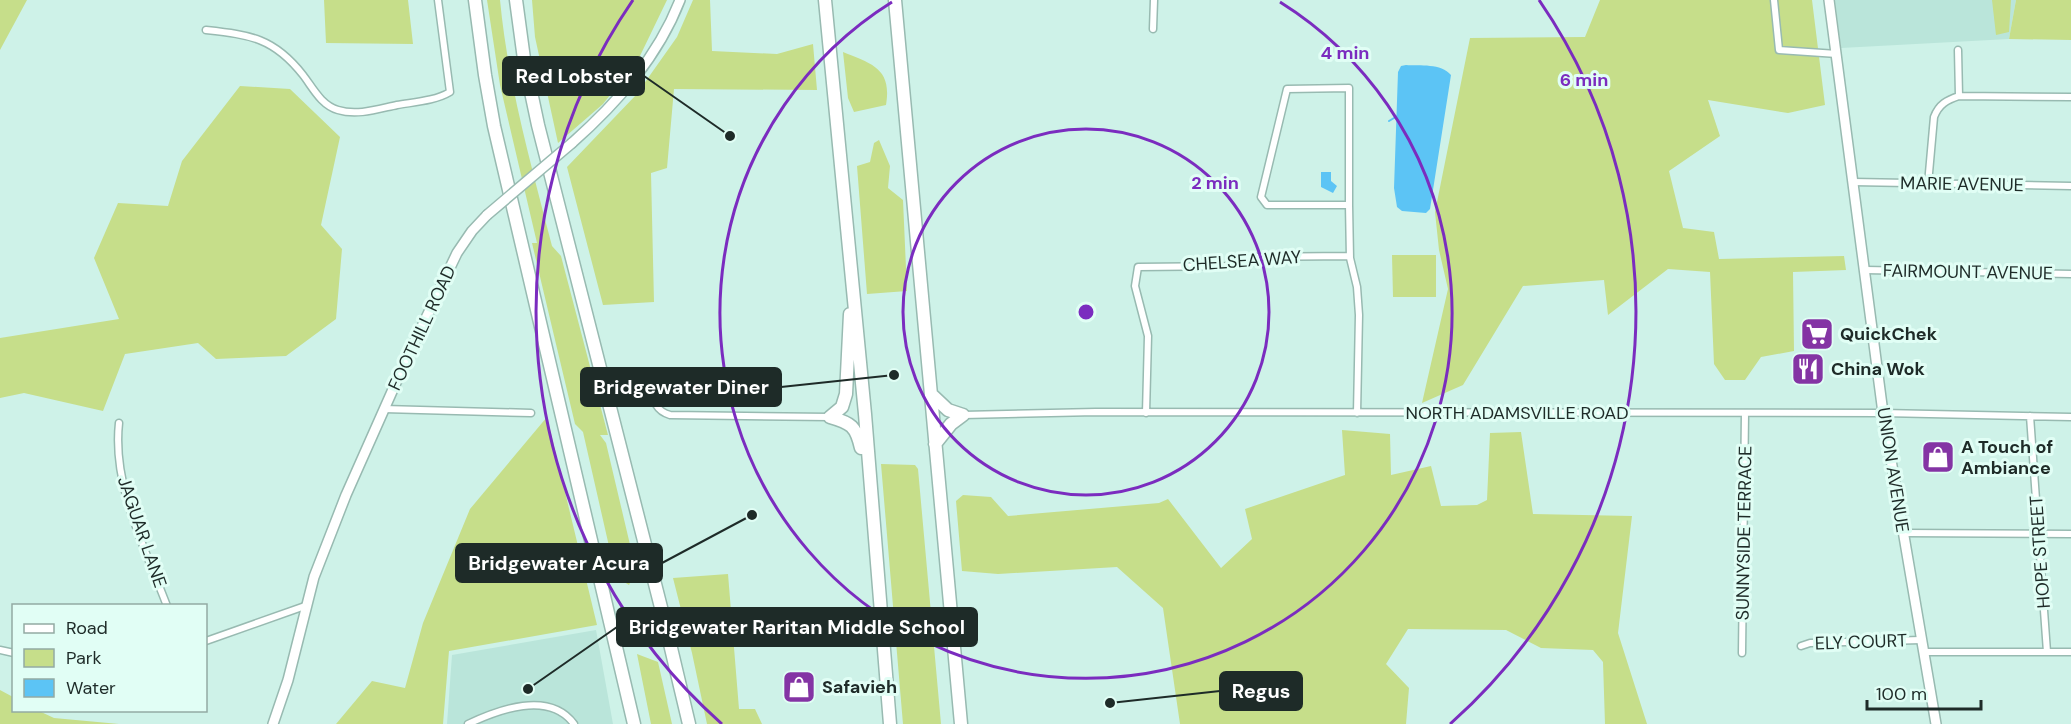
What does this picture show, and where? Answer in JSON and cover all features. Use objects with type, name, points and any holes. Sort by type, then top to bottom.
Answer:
[{"type":"highway","points":[[475,0],[485,75],[497,136],[634,724]]},
{"type":"highway","points":[[516,0],[524,59],[538,125],[689,724]]},
{"type":"highway","points":[[825,0],[871,489],[890,724]]},
{"type":"highway","points":[[896,0],[961,724]]},
{"type":"highway","points":[[830,417],[842,406],[846,394],[852,280]]},
{"type":"highway","points":[[931,393],[948,410],[963,415]]},
{"type":"highway","points":[[935,444],[951,424],[963,415]]},
{"type":"highway","points":[[830,417],[845,421],[855,428],[871,489]]},
{"type":"street","points":[[206,30],[258,38],[273,46],[289,60],[324,102],[336,110],[361,112],[430,99],[450,92],[438,0]]},
{"type":"street","name":"FOOTHILL ROAD","points":[[273,724],[288,680],[314,577],[346,495],[457,253],[472,231],[487,215],[612,106],[657,45],[680,0]]},
{"type":"street","points":[[1153,29],[1154,0]]},
{"type":"street","points":[[1774,0],[1779,50],[1837,54]]},
{"type":"street","name":"UNION AVENUE","points":[[1829,0],[1883,413],[1936,724]]},
{"type":"street","points":[[1958,50],[1959,96]]},
{"type":"street","points":[[1349,205],[1267,205],[1261,197],[1287,89],[1349,88],[1350,256],[1357,287],[1359,315],[1357,413]]},
{"type":"street","points":[[1928,184],[1934,117],[1937,109],[1944,102],[1959,96],[2071,98]]},
{"type":"street","name":"MARIE AVENUE","points":[[1853,182],[2071,186]]},
{"type":"street","name":"CHELSEA WAY","points":[[1146,413],[1148,336],[1135,286],[1138,267],[1234,266],[1253,257],[1350,256]]},
{"type":"street","name":"FAIRMOUNT AVENUE","points":[[1865,270],[2071,274]]},
{"type":"street","points":[[652,389],[656,407],[662,413],[670,416],[830,417]]},
{"type":"street","points":[[384,409],[531,413]]},
{"type":"street","name":"NORTH ADAMSVILLE ROAD","points":[[963,415],[1060,412],[1883,413],[2071,417]]},
{"type":"street","name":"SUNNYSIDE TERRACE","points":[[1742,653],[1745,413]]},
{"type":"street","name":"HOPE STREET","points":[[2030,416],[2047,652]]},
{"type":"street","name":"JAGUAR LANE","points":[[119,423],[118,458],[125,490],[166,604]]},
{"type":"street","points":[[1903,533],[2071,534]]},
{"type":"street","points":[[207,641],[306,606]]},
{"type":"street","name":"ELY COURT","points":[[1802,646],[1810,642],[1921,640]]},
{"type":"street","points":[[1923,652],[2071,652]]},
{"type":"street","points":[[468,724],[507,709],[536,705],[557,710],[574,724]]},
{"type":"shaded area","points":[[1835,0],[2016,0],[2009,39],[1841,48]]},
{"type":"shaded area","points":[[596,630],[613,724],[447,724],[452,655]]},
{"type":"green space","points":[[0,0],[27,0],[0,50]]},
{"type":"green space","points":[[324,0],[408,0],[413,44],[326,43]]},
{"type":"green space","points":[[487,0],[500,0],[514,93],[528,154],[552,246],[561,256],[608,435],[600,435],[606,443],[636,570],[629,585],[616,577],[583,432],[575,424],[532,243],[537,243],[500,85]]},
{"type":"green space","points":[[532,0],[667,0],[638,60],[603,104],[558,143],[535,37]]},
{"type":"green space","points":[[693,0],[710,0],[712,51],[777,54],[813,44],[817,90],[674,89],[667,168],[651,173],[654,302],[603,305],[567,167],[636,95],[677,37]]},
{"type":"green space","points":[[1600,0],[1812,0],[1825,105],[1788,113],[1708,100],[1720,136],[1669,171],[1683,228],[1714,232],[1719,259],[1844,256],[1846,270],[1793,272],[1794,351],[1761,357],[1745,380],[1725,380],[1714,364],[1710,272],[1668,269],[1608,315],[1604,280],[1523,286],[1463,385],[1422,403],[1448,289],[1439,250],[1435,212],[1470,38],[1585,37]]},
{"type":"green space","points":[[1992,0],[2011,0],[2009,32],[1996,35]]},
{"type":"green space","points":[[2016,0],[2071,0],[2071,40],[2009,39]]},
{"type":"green space","points":[[843,52],[863,60],[883,76],[886,83],[886,105],[854,112],[848,98]]},
{"type":"green space","points":[[240,86],[290,89],[340,137],[321,225],[342,249],[336,319],[286,356],[216,359],[198,343],[125,354],[103,411],[24,393],[0,398],[0,338],[119,319],[94,258],[118,203],[168,206],[182,161]]},
{"type":"green space","points":[[879,140],[890,166],[888,188],[903,200],[907,291],[867,294],[857,166],[870,162],[874,143]]},
{"type":"green space","points":[[1392,255],[1436,255],[1436,297],[1393,297]]},
{"type":"green space","points":[[547,417],[597,625],[449,651],[443,724],[336,724],[372,681],[405,688],[423,623],[470,509]]},
{"type":"green space","points":[[1342,430],[1390,434],[1391,475],[1431,466],[1441,506],[1477,505],[1487,500],[1490,433],[1521,432],[1533,514],[1632,516],[1618,633],[1647,724],[1605,724],[1603,662],[1593,650],[1541,648],[1506,630],[1408,629],[1386,664],[1409,688],[1406,724],[1180,724],[1163,608],[1117,567],[998,574],[962,571],[956,501],[963,495],[991,497],[1008,516],[1159,503],[1168,499],[1221,568],[1252,539],[1245,509],[1345,475]]},
{"type":"green space","points":[[881,464],[915,465],[918,469],[941,724],[903,724]]},
{"type":"green space","points":[[728,574],[739,709],[755,709],[762,724],[707,724],[673,578]]},
{"type":"green space","points":[[637,654],[658,662],[672,724],[651,724]]},
{"type":"green space","points":[[0,690],[12,696],[12,712],[41,712],[54,718],[119,724],[0,724]]},
{"type":"water","points":[[1401,66],[1436,67],[1451,75],[1430,209],[1426,213],[1402,211],[1397,207],[1394,188],[1398,72]]},
{"type":"water","points":[[1321,172],[1331,172],[1331,181],[1337,186],[1333,193],[1321,187]]},
{"type":"waterway","points":[[1389,121],[1399,115]]},
{"type":"place","name":"Red Lobster","points":[[730,136]]},
{"type":"place","name":"QuickChek","points":[[1817,334]]},
{"type":"place","name":"China Wok","points":[[1808,369]]},
{"type":"place","name":"Bridgewater Diner","points":[[894,375]]},
{"type":"place","name":"A Touch of Ambiance","points":[[1938,457]]},
{"type":"place","name":"Bridgewater Acura","points":[[752,515]]},
{"type":"place","name":"Safavieh","points":[[799,687]]},
{"type":"place","name":"Bridgewater Raritan Middle School","points":[[528,689]]},
{"type":"place","name":"Regus","points":[[1110,703]]}]
